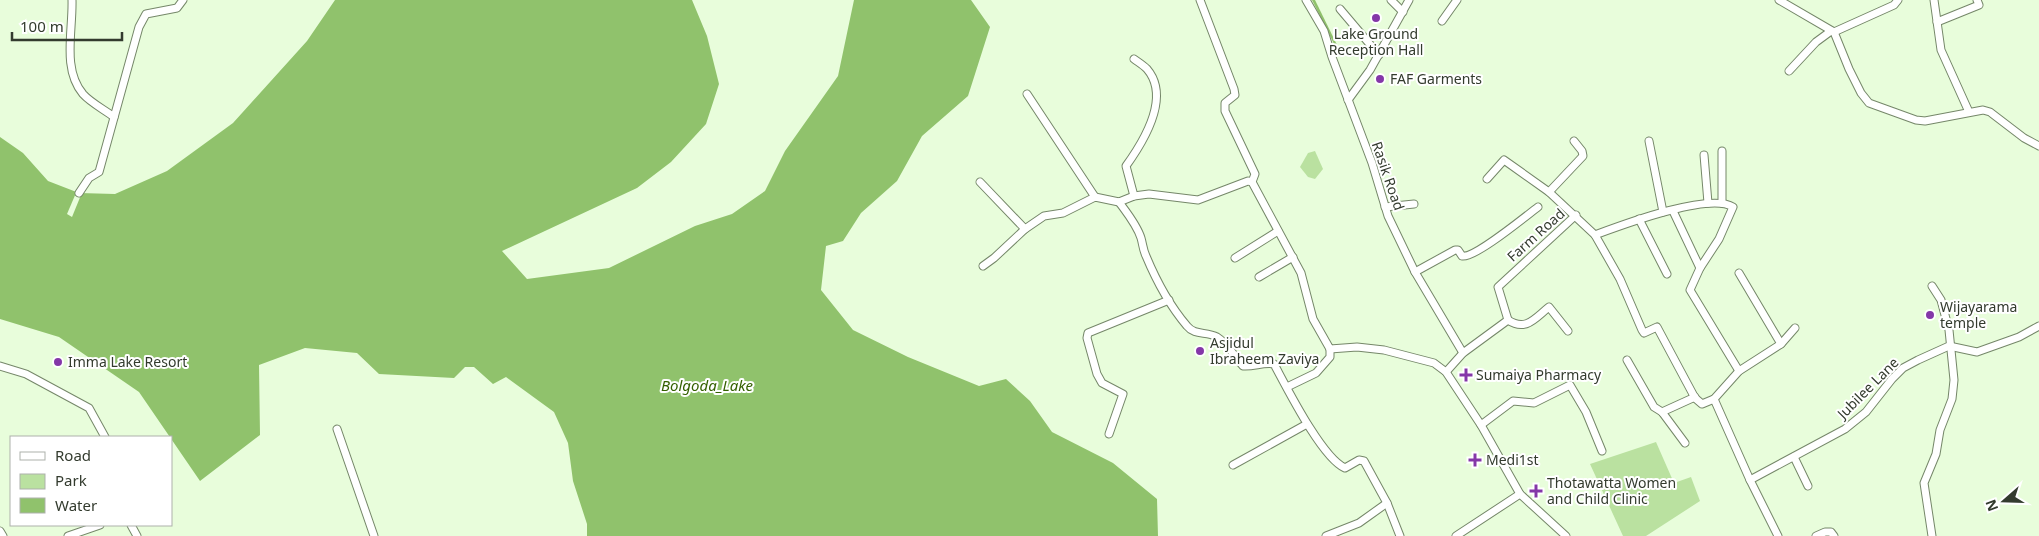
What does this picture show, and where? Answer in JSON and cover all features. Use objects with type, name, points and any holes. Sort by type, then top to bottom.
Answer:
[{"type":"street","points":[[72,0],[70,60],[74,80],[84,96],[114,117]]},
{"type":"street","points":[[79,193],[90,178],[99,172],[139,27],[146,14],[176,8],[184,0]]},
{"type":"street","points":[[1200,0],[1234,89],[1235,95],[1225,103],[1225,111],[1255,174],[1252,182],[1300,273],[1312,319],[1330,349],[1330,357],[1316,373],[1287,388]]},
{"type":"street","name":"Rasik Road","points":[[1306,0],[1324,31],[1372,163],[1388,216],[1415,272],[1463,353]]},
{"type":"street","points":[[1390,0],[1402,12]]},
{"type":"street","points":[[1348,100],[1370,70],[1409,0]]},
{"type":"street","points":[[1442,20],[1457,0]]},
{"type":"street","points":[[1779,0],[1832,31],[1857,85],[1869,103],[1916,120],[1925,121],[1984,110],[1990,112],[2024,138],[2039,146]]},
{"type":"street","points":[[1789,71],[1816,42],[1832,31],[1894,5],[1898,0]]},
{"type":"street","points":[[1934,0],[1941,50],[1969,112]]},
{"type":"street","points":[[1937,22],[1979,5],[1977,0]]},
{"type":"street","points":[[1340,9],[1379,55]]},
{"type":"street","points":[[1134,60],[1146,68],[1155,84],[1156,101],[1154,115],[1137,151],[1126,166],[1134,196]]},
{"type":"street","points":[[1028,94],[1095,198]]},
{"type":"street","points":[[1549,192],[1583,156],[1582,151],[1574,141]]},
{"type":"street","points":[[1650,141],[1664,212]]},
{"type":"street","points":[[1722,151],[1722,203]]},
{"type":"street","points":[[1704,155],[1708,203]]},
{"type":"street","points":[[1487,179],[1504,160],[1549,192],[1576,215]]},
{"type":"street","points":[[983,266],[1025,229],[1044,216],[1063,213],[1095,198],[1119,202],[1134,196],[1149,194],[1198,200],[1248,181],[1252,182]]},
{"type":"street","points":[[980,182],[1025,229]]},
{"type":"street","points":[[1119,202],[1134,222],[1142,239],[1146,258],[1169,300],[1187,327],[1196,334],[1208,333],[1219,338],[1243,366],[1264,363],[1274,364],[1307,424],[1337,464],[1345,468],[1359,460],[1364,461],[1387,503],[1400,536]]},
{"type":"street","points":[[1596,235],[1639,219],[1708,203],[1722,203],[1733,207],[1719,239],[1691,285],[1691,294],[1739,371]]},
{"type":"street","points":[[1385,207],[1414,204]]},
{"type":"street","points":[[1415,272],[1455,250],[1458,250],[1465,257],[1469,256],[1485,244],[1503,235],[1538,207]]},
{"type":"street","points":[[1672,211],[1700,268]]},
{"type":"street","name":"Farm Road","points":[[1508,320],[1498,287],[1576,215],[1596,235],[1620,279],[1642,330],[1644,332],[1657,327],[1695,397]]},
{"type":"street","points":[[1639,219],[1667,274]]},
{"type":"street","points":[[1234,258],[1278,231]]},
{"type":"street","points":[[1259,277],[1293,257]]},
{"type":"street","points":[[1739,273],[1781,344]]},
{"type":"street","points":[[1932,286],[1941,300],[1949,330],[1949,346],[1954,380],[1952,399],[1940,430],[1936,454],[1924,483],[1932,536]]},
{"type":"street","points":[[1108,434],[1123,394],[1102,383],[1097,374],[1087,338],[1088,333],[1169,300]]},
{"type":"street","points":[[1446,372],[1463,353],[1508,320],[1516,325],[1527,324],[1549,307],[1568,331]]},
{"type":"street","points":[[1949,346],[1977,352],[2020,337],[2039,326]]},
{"type":"street","points":[[1662,412],[1695,397],[1702,404],[1714,399],[1739,371],[1781,344],[1795,328]]},
{"type":"street","name":"Jubilee Lane","points":[[1750,480],[1845,429],[1866,412],[1903,368],[1949,346]]},
{"type":"street","points":[[1330,349],[1358,347],[1384,350],[1434,363],[1446,372],[1481,425],[1520,494],[1566,536]]},
{"type":"street","points":[[1627,360],[1654,407],[1662,412],[1685,443]]},
{"type":"street","points":[[0,366],[26,374],[89,408],[104,436]]},
{"type":"street","points":[[1481,425],[1513,401],[1534,402],[1570,385],[1586,412],[1602,452]]},
{"type":"street","points":[[1714,399],[1750,480],[1778,536]]},
{"type":"street","points":[[1233,465],[1307,424]]},
{"type":"street","points":[[337,429],[374,536]]},
{"type":"street","points":[[1794,457],[1808,486]]},
{"type":"street","points":[[1456,536],[1520,494]]},
{"type":"street","points":[[1326,536],[1359,523],[1387,503]]},
{"type":"street","points":[[68,536],[97,526]]},
{"type":"street","points":[[0,531],[3,536]]},
{"type":"street","points":[[1816,536],[1825,532],[1831,532],[1834,536]]},
{"type":"green space","points":[[1315,151],[1323,169],[1315,179],[1308,177],[1300,167],[1308,153]]},
{"type":"green space","points":[[1656,442],[1674,483],[1691,477],[1700,501],[1646,536],[1623,536],[1590,464]]},
{"type":"water","name":"Bolgoda_Lake","points":[[335,0],[692,0],[707,36],[719,84],[706,124],[671,162],[637,188],[502,251],[527,279],[609,268],[695,226],[732,214],[765,191],[785,151],[838,76],[854,0],[971,0],[990,27],[968,96],[922,136],[897,181],[861,213],[843,241],[826,246],[821,290],[853,330],[908,357],[979,386],[1006,379],[1030,401],[1052,432],[1113,463],[1157,499],[1158,536],[587,536],[587,524],[573,481],[568,443],[554,412],[506,377],[493,384],[474,367],[465,367],[454,378],[379,374],[357,353],[305,348],[259,365],[260,435],[200,481],[172,440],[172,436],[169,436],[139,392],[59,337],[0,319],[0,137],[23,153],[48,181],[79,193],[115,194],[167,171],[233,123],[307,41]]},
{"type":"water","points":[[1312,0],[1315,0],[1338,47],[1336,48]]},
{"type":"pier","points":[[76,193],[81,195],[72,217],[67,214]]},
{"type":"place","name":"Lake Ground Reception Hall","points":[[1376,18]]},
{"type":"place","name":"FAF Garments","points":[[1380,79]]},
{"type":"place","name":"Wijayarama temple","points":[[1930,315]]},
{"type":"place","name":"Asjidul Ibraheem Zaviya","points":[[1200,351]]},
{"type":"place","name":"Imma Lake Resort","points":[[58,362]]},
{"type":"place","name":"Sumaiya Pharmacy","points":[[1466,375]]},
{"type":"place","name":"Medi1st","points":[[1475,460]]},
{"type":"place","name":"Thotawatta Women and Child Clinic","points":[[1536,491]]}]
